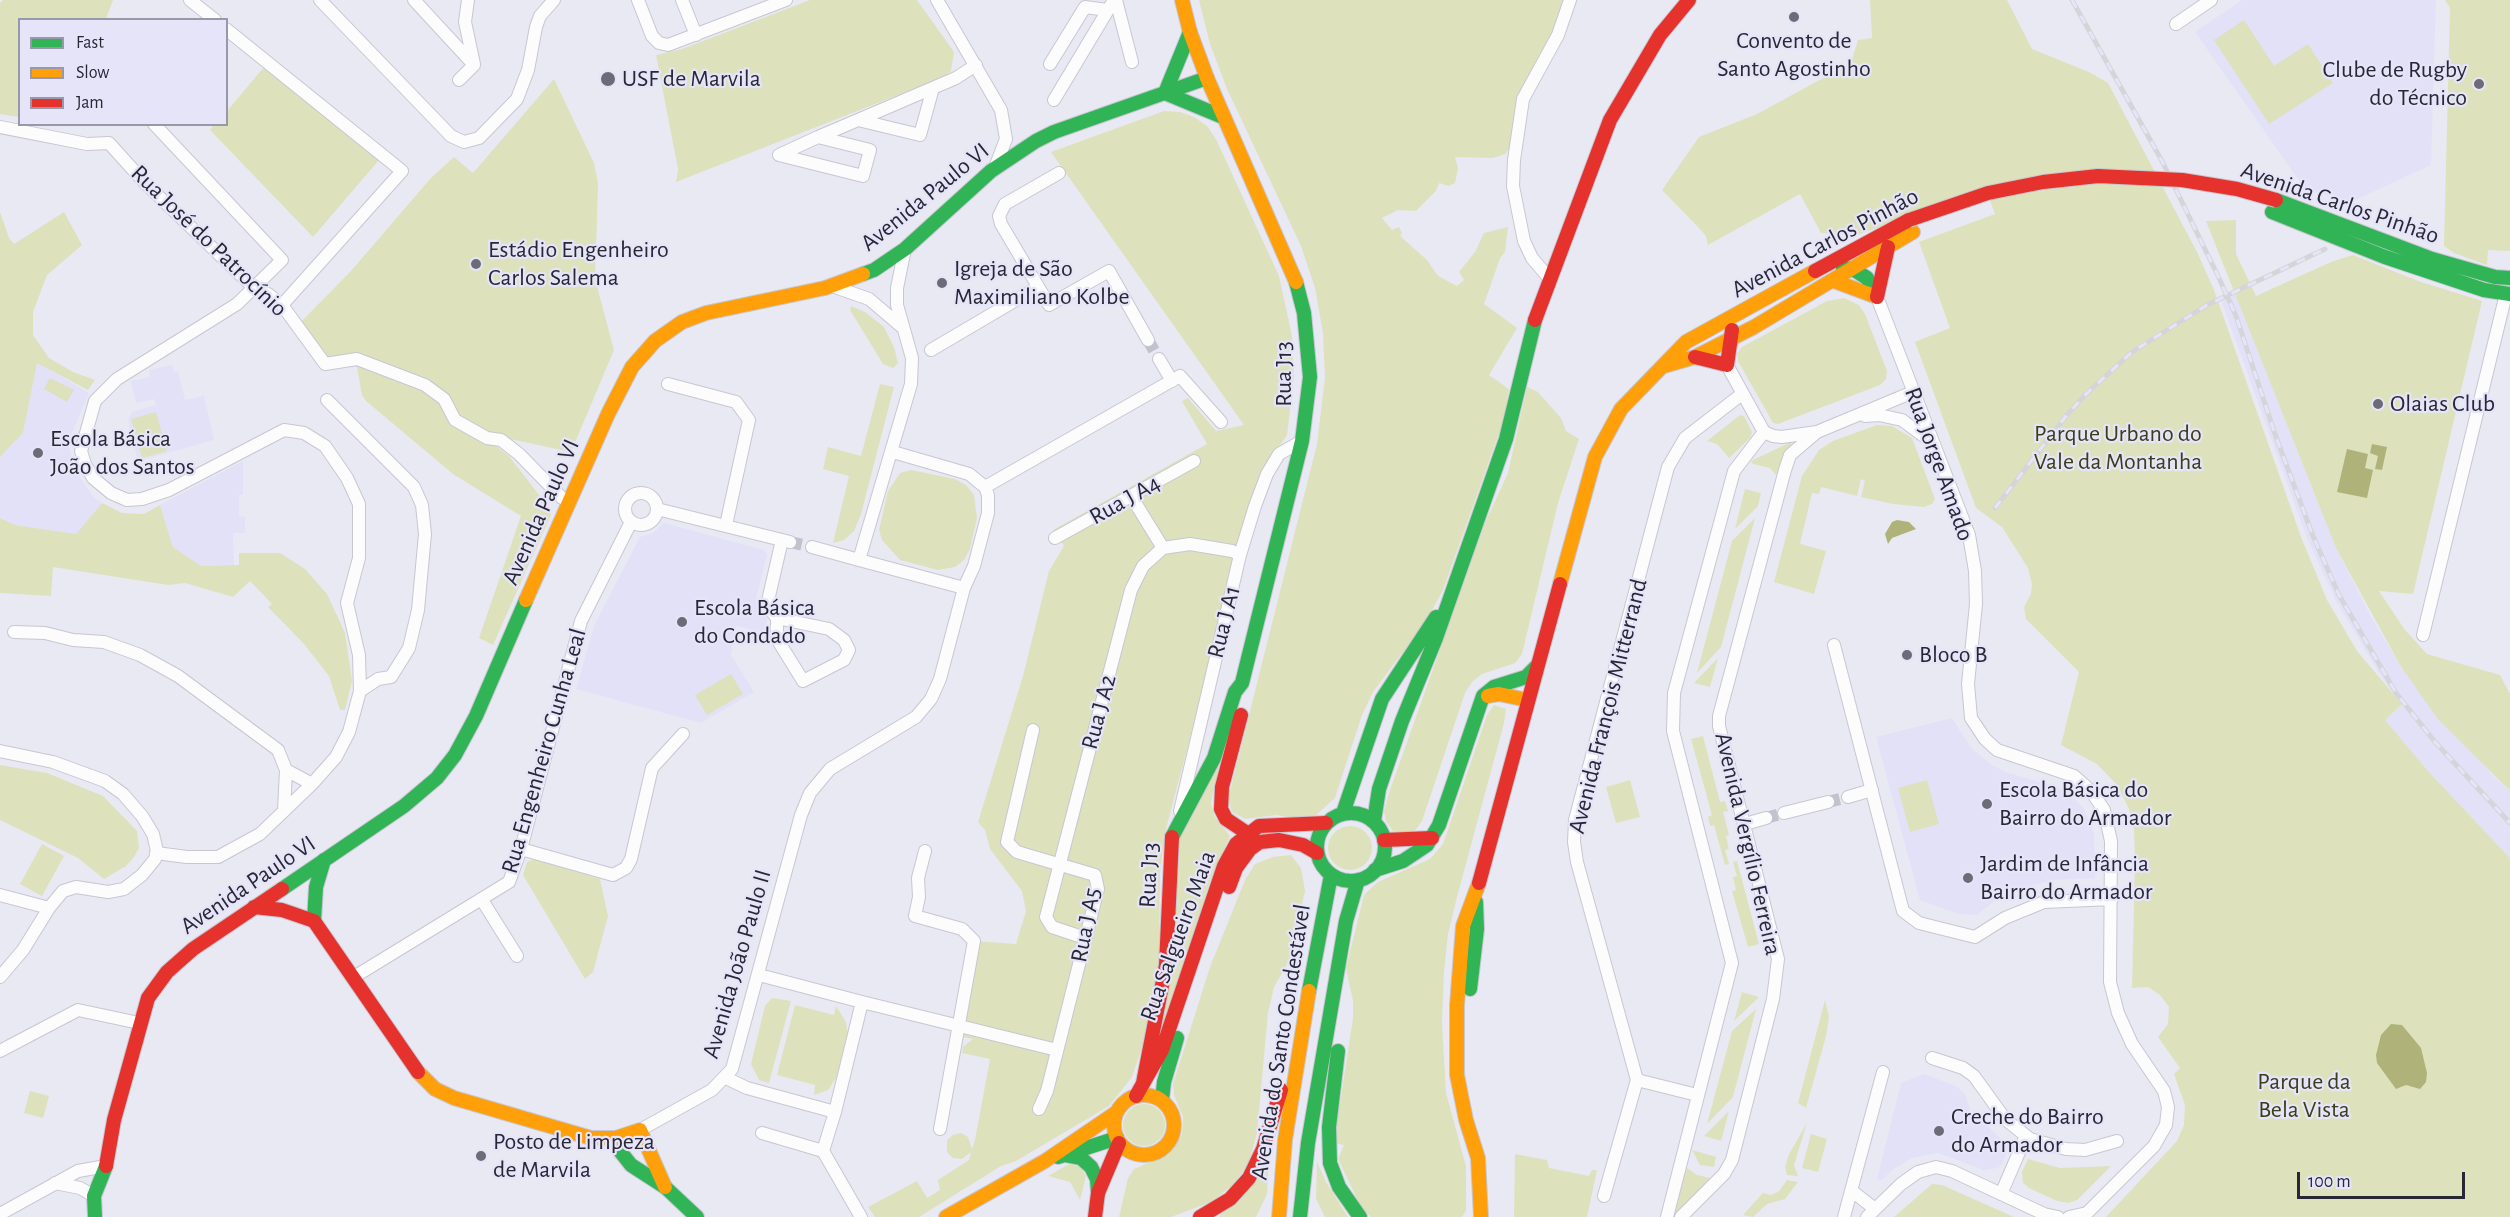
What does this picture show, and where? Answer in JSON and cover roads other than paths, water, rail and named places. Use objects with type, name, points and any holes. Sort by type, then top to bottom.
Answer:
[{"type":"main road","name":"Rua J13","points":[[1139,1089],[1166,964],[1172,835],[1214,758],[1235,692],[1242,683],[1302,441],[1308,399],[1309,356],[1300,292],[1278,232],[1207,78],[1190,32],[1182,0]]},
{"type":"main road","points":[[1376,870],[1384,856],[1384,840],[1374,821],[1377,797],[1390,754],[1436,638],[1446,604],[1506,439],[1529,336],[1549,278],[1610,120],[1654,44],[1689,0]]},
{"type":"main road","points":[[1190,32],[1165,93],[1223,117]]},
{"type":"main road","name":"Avenida Paulo VI","points":[[105,1166],[114,1119],[139,1023],[148,998],[176,962],[426,788],[464,742],[627,376],[655,341],[682,322],[706,313],[832,286],[874,270],[905,249],[991,171],[1024,148],[1054,132],[1207,78]]},
{"type":"main road","name":"Avenida Carlos Pinhão","points":[[1476,893],[1595,457],[1621,409],[1686,342],[1737,316],[1861,244],[1911,226],[1991,205],[2045,194],[2090,189],[2181,192],[2235,202],[2274,206],[2432,260],[2495,277],[2510,278]]},
{"type":"main road","name":"Avenida Carlos Pinhão","points":[[2274,206],[2385,257],[2509,292]]},
{"type":"main road","name":"Avenida Carlos Pinhão","points":[[1661,367],[1695,357],[1834,281],[1888,247],[1911,226]]},
{"type":"main road","points":[[1877,297],[1881,270],[1888,247]]},
{"type":"main road","points":[[1828,265],[1852,269],[1867,278],[1877,297]]},
{"type":"main road","points":[[1834,281],[1877,297]]},
{"type":"main road","points":[[1695,357],[1727,365],[1729,339],[1737,316]]},
{"type":"main road","points":[[1343,813],[1382,699],[1446,604]]},
{"type":"main road","points":[[1374,821],[1354,812],[1343,813],[1326,823],[1320,832],[1317,853],[1322,865],[1331,875],[1348,881],[1358,880],[1376,870],[1410,857],[1432,838],[1439,825],[1479,701],[1487,691],[1526,677],[1537,666]]},
{"type":"main road","name":"Rua J13","points":[[1242,683],[1246,697],[1222,787],[1221,809],[1226,819],[1248,833]]},
{"type":"main road","points":[[1505,686],[1516,689],[1527,700]]},
{"type":"main road","points":[[1479,701],[1499,694],[1527,700]]},
{"type":"main road","name":"Rua Salgueiro Maia","points":[[1139,1089],[1162,1050],[1224,866],[1236,844],[1259,826],[1326,823]]},
{"type":"main road","points":[[1384,840],[1432,838]]},
{"type":"main road","name":"Rua Salgueiro Maia","points":[[1162,1100],[1174,1047],[1236,868],[1250,849],[1260,842],[1279,840],[1303,845],[1317,853]]},
{"type":"main road","points":[[254,907],[282,910],[314,921],[316,887],[324,860]]},
{"type":"main road","name":"Avenida do Santo Condestável","points":[[1279,1217],[1286,1140],[1304,1017],[1331,875]]},
{"type":"main road","name":"Avenida do Santo Condestável","points":[[1300,1217],[1308,1143],[1340,954],[1346,921],[1358,880]]},
{"type":"main road","points":[[1476,893],[1463,926],[1458,961],[1457,1044],[1461,1100],[1481,1179],[1481,1217]]},
{"type":"main road","points":[[1476,893],[1477,929],[1469,1007],[1469,1074],[1472,1097],[1490,1157],[1493,1217]]},
{"type":"main road","name":"Avenida João Paulo II","points":[[314,921],[421,1076],[435,1089],[454,1098],[584,1137],[616,1138],[640,1130]]},
{"type":"main road","points":[[1340,954],[1341,1013],[1329,1151],[1339,1187],[1360,1217]]},
{"type":"main road","points":[[1200,1217],[1230,1200],[1256,1165],[1304,1017]]},
{"type":"main road","points":[[946,1217],[1045,1161],[1117,1112],[1125,1101],[1139,1089],[1162,1100],[1174,1117],[1172,1138],[1157,1153],[1136,1154],[1125,1163],[1115,1176],[1110,1192],[1107,1217]]},
{"type":"main road","points":[[1117,1112],[1114,1130],[1118,1141],[1136,1154]]},
{"type":"main road","points":[[640,1130],[664,1187]]},
{"type":"main road","points":[[616,1138],[620,1151],[631,1165],[664,1187],[697,1217]]},
{"type":"main road","points":[[1045,1161],[1118,1141]]},
{"type":"main road","points":[[1098,1193],[1118,1141]]},
{"type":"main road","points":[[1065,1155],[1081,1158],[1091,1167],[1097,1179],[1095,1217]]},
{"type":"main road","points":[[95,1217],[94,1196],[105,1166]]},
{"type":"main road","points":[[105,1166],[109,1206]]},
{"type":"street","points":[[190,0],[212,18]]},
{"type":"street","points":[[320,0],[451,136],[464,142],[479,138],[517,99],[528,70],[536,27],[554,0]]},
{"type":"street","points":[[414,0],[474,65]]},
{"type":"street","points":[[468,0],[465,22],[474,65]]},
{"type":"street","points":[[638,0],[652,36],[659,42],[674,44],[786,0]]},
{"type":"street","points":[[682,0],[696,35]]},
{"type":"street","points":[[1549,278],[1532,258],[1524,241],[1513,186],[1514,160],[1523,99],[1558,35],[1570,0]]},
{"type":"street","points":[[2176,24],[2211,0]]},
{"type":"street","points":[[937,1],[997,101],[1005,126],[1003,152],[991,171]]},
{"type":"street","points":[[1112,3],[1132,63]]},
{"type":"street","points":[[1050,64],[1085,7],[1112,3]]},
{"type":"street","points":[[1054,100],[1112,3]]},
{"type":"street","points":[[228,31],[402,171],[282,305]]},
{"type":"street","points":[[459,80],[474,65]]},
{"type":"street","points":[[818,137],[870,150],[863,176],[779,155],[818,137],[933,88],[976,65]]},
{"type":"street","points":[[858,120],[920,135],[933,88]]},
{"type":"street","name":"Rua José do Patrocínio","points":[[0,126],[87,144],[109,143],[145,183],[254,288],[268,294],[282,305],[325,364],[357,358],[425,385],[444,399],[455,420],[487,438],[501,440],[519,454],[562,498],[570,502]]},
{"type":"street","points":[[156,126],[282,260],[237,304],[117,379],[95,401],[81,451],[93,478],[111,493],[127,500],[142,499],[169,490],[284,430],[304,433],[325,446],[347,478],[359,504],[359,558],[347,603],[358,656],[360,691],[349,732],[336,758],[260,834],[218,857],[187,857],[156,853]]},
{"type":"street","points":[[1059,173],[1005,204],[999,216],[1049,305],[1108,271],[1148,340]]},
{"type":"street","points":[[860,560],[879,489],[893,452],[912,371],[911,349],[902,327],[897,288],[905,249]]},
{"type":"street","points":[[832,286],[869,298],[902,327]]},
{"type":"street","points":[[931,350],[1038,287]]},
{"type":"street","points":[[2423,635],[2504,325],[2509,292]]},
{"type":"street","name":"Rua Jorge Amado","points":[[1877,297],[1969,535],[1975,571],[1976,604],[1968,684],[1971,718],[1984,739],[1996,750],[2073,776],[2091,791],[2104,810],[2111,841],[2110,982],[2114,999],[2132,1044],[2164,1091],[2168,1107],[2166,1125],[2154,1146],[2087,1213],[2069,1217]]},
{"type":"street","points":[[1159,359],[1172,381]]},
{"type":"street","points":[[1727,365],[1764,432]]},
{"type":"street","points":[[893,452],[962,471],[976,478],[985,487],[1180,376],[1221,422]]},
{"type":"street","points":[[668,384],[736,402],[749,420],[726,525]]},
{"type":"street","name":"Avenida Vergílio Ferreira","points":[[1667,1217],[1732,963],[1673,731],[1674,693],[1734,471],[1764,432],[1782,437],[1817,432],[1858,417],[1913,392]]},
{"type":"street","name":"Avenida François Mitterrand","points":[[1637,1080],[1577,862],[1574,842],[1575,820],[1668,467],[1685,438],[1742,394]]},
{"type":"street","points":[[327,400],[414,487],[422,505],[425,534],[418,610],[409,648],[391,677],[378,680],[360,691]]},
{"type":"street","name":"Avenida Vergílio Ferreira","points":[[1858,417],[1879,415],[1902,420],[1935,444]]},
{"type":"street","name":"Avenida Vergílio Ferreira","points":[[1681,1217],[1724,1174],[1732,1160],[1775,987],[1778,959],[1719,726],[1719,716],[1785,470],[1790,456],[1817,432]]},
{"type":"street","name":"Rua J A1","points":[[1178,821],[1240,555],[1267,474],[1279,454],[1302,441]]},
{"type":"street","name":"Rua J A4","points":[[1055,538],[1194,461]]},
{"type":"street","name":"Avenida João Paulo II","points":[[640,1130],[708,1093],[726,1078],[735,1064],[801,815],[810,793],[830,769],[908,723],[925,707],[939,680],[964,588],[975,566],[988,513],[985,487]]},
{"type":"street","points":[[635,494],[648,495],[653,499],[657,509],[650,522],[644,525],[631,522],[624,509],[629,498],[635,494]]},
{"type":"street","points":[[1131,496],[1163,548],[1190,544],[1232,551],[1240,555]]},
{"type":"street","points":[[657,509],[786,541],[767,605],[777,618],[777,639],[803,681],[844,660],[849,650],[844,640],[829,629],[777,618]]},
{"type":"street","name":"Rua Engenheiro Cunha Leal","points":[[354,977],[509,882],[521,849],[581,621],[631,522]]},
{"type":"street","points":[[812,548],[964,588]]},
{"type":"street","name":"Rua J A2","points":[[1085,938],[1052,927],[1046,917],[1131,590],[1143,566],[1163,548]]},
{"type":"street","points":[[14,632],[45,633],[73,640],[104,642],[140,655],[205,693],[278,750],[286,770],[284,811]]},
{"type":"street","points":[[1834,645],[1903,910],[1919,923],[1975,938],[2005,918],[2044,902],[2112,899]]},
{"type":"street","name":"Rua J A5","points":[[1033,730],[1007,842],[1017,852],[1095,875],[1098,889],[1047,1091],[1039,1108]]},
{"type":"street","points":[[521,849],[613,875],[626,868],[631,859],[652,768],[683,734]]},
{"type":"street","points":[[0,751],[53,762],[105,781],[123,794],[148,825],[155,841],[156,853],[142,875],[124,889],[108,892],[80,886],[69,887],[60,893],[27,944],[0,977]]},
{"type":"street","points":[[286,770],[312,784]]},
{"type":"street","points":[[1848,796],[1872,790]]},
{"type":"street","points":[[1784,813],[1828,802]]},
{"type":"street","points":[[1744,824],[1766,818]]},
{"type":"street","points":[[926,851],[918,878],[919,897],[915,916],[962,929],[974,941],[940,1129]]},
{"type":"street","points":[[0,895],[49,908]]},
{"type":"street","points":[[482,900],[517,956]]},
{"type":"street","points":[[759,975],[1057,1050]]},
{"type":"street","points":[[823,1151],[836,1112],[862,1002]]},
{"type":"street","points":[[0,1051],[78,1010],[139,1023]]},
{"type":"street","points":[[1932,1058],[1964,1068],[1974,1076],[2005,1119],[2026,1136],[2048,1145],[2085,1150],[2117,1141]]},
{"type":"street","points":[[1844,1217],[1883,1072]]},
{"type":"street","points":[[726,1078],[747,1088],[836,1112]]},
{"type":"street","points":[[1604,1196],[1637,1080],[1697,1095]]},
{"type":"street","points":[[762,1133],[823,1151],[861,1217]]},
{"type":"street","points":[[2001,1194],[2026,1136]]},
{"type":"street","points":[[0,1214],[78,1171],[105,1166]]},
{"type":"street","points":[[1852,1191],[1871,1213],[1918,1172],[1936,1167],[1952,1171],[2044,1215],[2058,1217]]},
{"type":"street","points":[[55,1183],[80,1188],[94,1196]]},
{"type":"tunnel","points":[[1148,340],[1159,359]]},
{"type":"tunnel","points":[[790,542],[812,547]]},
{"type":"tunnel","points":[[1828,802],[1848,797]]},
{"type":"tunnel","points":[[1766,818],[1784,813]]},
{"type":"railway","points":[[2072,0],[2162,161],[2219,278],[2236,316],[2276,437],[2313,536],[2339,595],[2396,693],[2435,742],[2510,823]]},
{"type":"railway","points":[[1995,508],[2066,416],[2086,394],[2132,352],[2207,305],[2325,249]]},
{"type":"place","name":"Convento de Santo Agostinho","points":[[1794,17]]},
{"type":"place","name":"USF de Marvila","points":[[608,79]]},
{"type":"place","name":"Clube de Rugby do Técnico","points":[[2479,84]]},
{"type":"place","name":"Estádio Engenheiro Carlos Salema","points":[[476,264]]},
{"type":"place","name":"Igreja de São Maximiliano Kolbe","points":[[942,283]]},
{"type":"place","name":"Olaias Club","points":[[2378,404]]},
{"type":"place","name":"Escola Básica João dos Santos","points":[[38,453]]},
{"type":"place","name":"Escola Básica do Condado","points":[[682,622]]},
{"type":"place","name":"Bloco B","points":[[1907,655]]},
{"type":"place","name":"Escola Básica do Bairro do Armador","points":[[1987,804]]},
{"type":"place","name":"Jardim de Infância Bairro do Armador","points":[[1968,878]]},
{"type":"place","name":"Creche do Bairro do Armador","points":[[1939,1131]]},
{"type":"place","name":"Posto de Limpeza de Marvila","points":[[481,1156]]},
{"type":"park label","name":"Parque Urbano do Vale da Montanha","points":[[2118,448]]},
{"type":"park label","name":"Parque da Bela Vista","points":[[2304,1096]]}]
